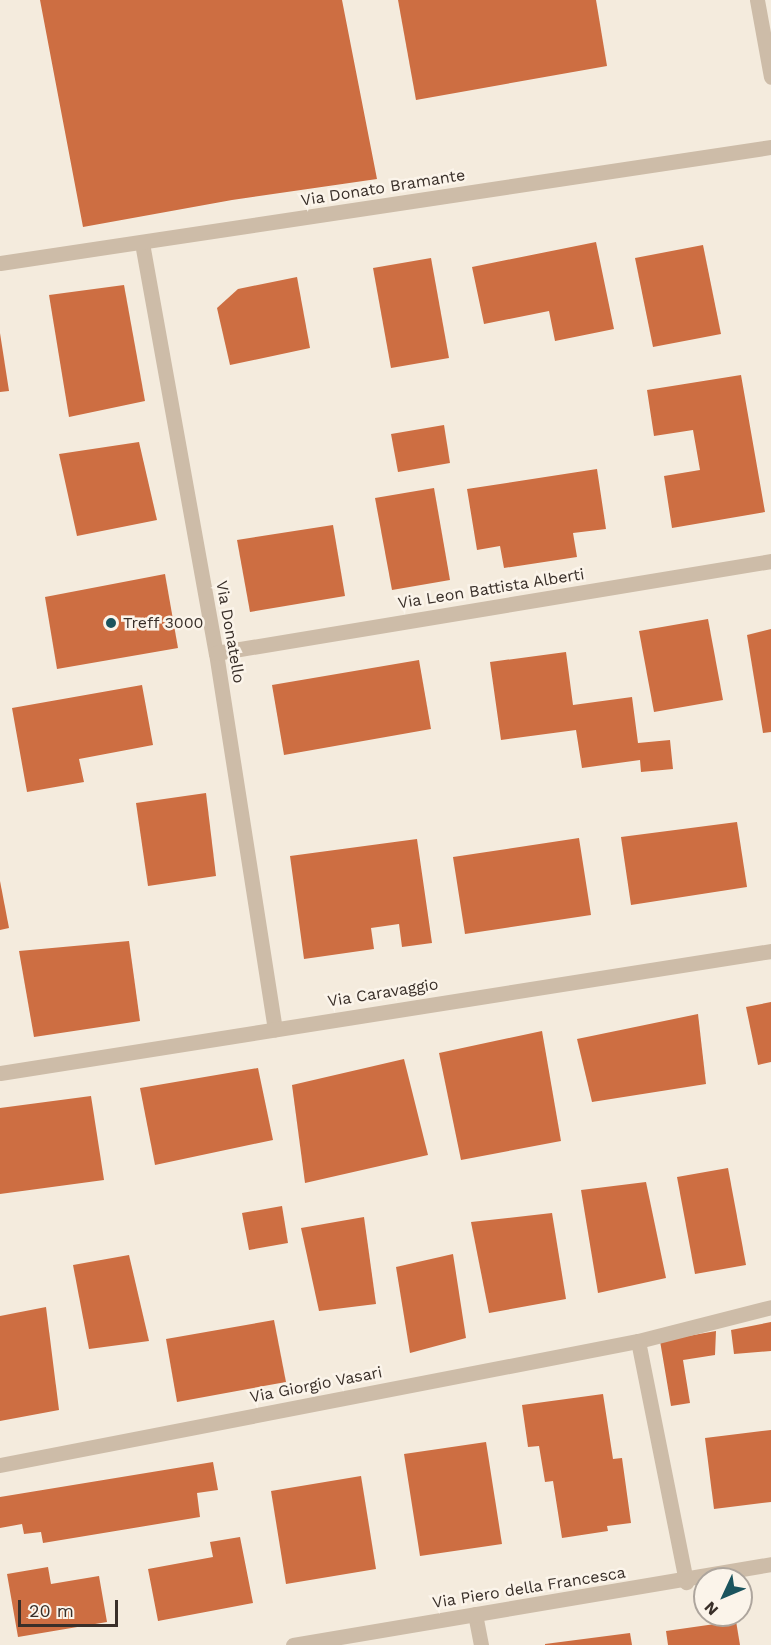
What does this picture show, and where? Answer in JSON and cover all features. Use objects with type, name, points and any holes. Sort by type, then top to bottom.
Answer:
[{"type":"street","points":[[757,0],[771,77]]},
{"type":"street","name":"Via Donato Bramante","points":[[0,263],[770,152]]},
{"type":"street","name":"Via Donatello","points":[[142,243],[216,653],[275,1029]]},
{"type":"street","name":"Via Leon Battista Alberti","points":[[216,653],[771,561]]},
{"type":"street","name":"Via Caravaggio","points":[[0,1073],[771,951]]},
{"type":"street","name":"Via Giorgio Vasari","points":[[0,1465],[638,1341],[771,1307]]},
{"type":"street","points":[[638,1341],[686,1582]]},
{"type":"street","name":"Via Piero della Francesca","points":[[293,1645],[475,1614],[686,1582],[771,1564]]},
{"type":"street","points":[[475,1614],[481,1645]]},
{"type":"building","points":[[40,0],[342,0],[377,179],[232,200],[83,227]]},
{"type":"building","points":[[398,0],[596,0],[607,66],[416,100]]},
{"type":"building","points":[[596,242],[614,329],[555,341],[549,311],[484,324],[472,267]]},
{"type":"building","points":[[703,245],[721,334],[653,347],[635,258]]},
{"type":"building","points":[[431,258],[449,358],[391,368],[373,268]]},
{"type":"building","points":[[297,277],[310,348],[230,365],[217,308],[238,289]]},
{"type":"building","points":[[124,285],[145,401],[69,417],[49,295]]},
{"type":"building","points":[[0,333],[9,391],[0,392]]},
{"type":"building","points":[[741,375],[765,512],[672,528],[664,476],[700,470],[693,430],[654,436],[647,390]]},
{"type":"building","points":[[444,425],[450,463],[398,472],[391,434]]},
{"type":"building","points":[[139,442],[157,520],[77,536],[59,454]]},
{"type":"building","points":[[597,469],[606,529],[573,533],[577,557],[504,568],[500,546],[477,550],[467,489]]},
{"type":"building","points":[[434,488],[450,580],[392,590],[375,498]]},
{"type":"building","points":[[333,525],[345,596],[250,612],[237,540]]},
{"type":"building","name":"Treff 3000","points":[[165,574],[178,648],[57,669],[45,597]]},
{"type":"building","points":[[708,619],[723,700],[654,712],[639,631]]},
{"type":"building","points":[[771,629],[771,732],[763,733],[747,635]]},
{"type":"building","points":[[566,652],[573,705],[632,697],[638,743],[670,740],[673,769],[641,772],[640,760],[582,768],[576,730],[501,740],[490,662]]},
{"type":"building","points":[[419,660],[431,729],[284,755],[272,685]]},
{"type":"building","points":[[142,685],[153,745],[79,759],[84,782],[27,792],[12,708]]},
{"type":"building","points":[[206,793],[216,876],[148,886],[136,803]]},
{"type":"building","points":[[737,822],[747,887],[631,905],[621,837]]},
{"type":"building","points":[[579,838],[591,915],[465,934],[453,857]]},
{"type":"building","points":[[417,839],[432,943],[402,947],[399,924],[371,928],[374,949],[304,959],[290,856]]},
{"type":"building","points":[[0,881],[9,928],[0,930]]},
{"type":"building","points":[[129,941],[140,1021],[34,1037],[19,951]]},
{"type":"building","points":[[771,1002],[771,1062],[758,1065],[746,1007]]},
{"type":"building","points":[[698,1014],[706,1084],[592,1102],[577,1039]]},
{"type":"building","points":[[542,1031],[561,1141],[461,1160],[439,1053]]},
{"type":"building","points":[[404,1059],[428,1155],[305,1183],[292,1085]]},
{"type":"building","points":[[258,1068],[273,1140],[155,1165],[140,1088]]},
{"type":"building","points":[[91,1096],[104,1180],[0,1194],[0,1108]]},
{"type":"building","points":[[728,1168],[746,1265],[695,1274],[677,1177]]},
{"type":"building","points":[[646,1182],[666,1278],[598,1293],[581,1190]]},
{"type":"building","points":[[282,1206],[288,1243],[249,1250],[242,1213]]},
{"type":"building","points":[[552,1213],[566,1299],[489,1313],[471,1222]]},
{"type":"building","points":[[364,1217],[376,1304],[319,1311],[301,1228]]},
{"type":"building","points":[[453,1254],[466,1338],[410,1353],[396,1267]]},
{"type":"building","points":[[129,1255],[149,1341],[89,1349],[73,1265]]},
{"type":"building","points":[[46,1307],[59,1410],[0,1421],[0,1316]]},
{"type":"building","points":[[274,1320],[286,1382],[177,1402],[166,1339]]},
{"type":"building","points":[[771,1322],[771,1351],[734,1354],[731,1330]]},
{"type":"building","points":[[716,1331],[715,1355],[683,1360],[690,1403],[671,1406],[660,1341]]},
{"type":"building","points":[[603,1394],[613,1459],[622,1458],[631,1523],[607,1526],[608,1531],[562,1538],[553,1481],[545,1482],[539,1446],[528,1447],[522,1405]]},
{"type":"building","points":[[771,1430],[771,1502],[714,1509],[705,1438]]},
{"type":"building","points":[[486,1442],[502,1544],[420,1556],[404,1454]]},
{"type":"building","points":[[213,1462],[218,1490],[197,1493],[200,1517],[43,1543],[41,1532],[24,1534],[22,1524],[0,1528],[0,1497]]},
{"type":"building","points":[[361,1476],[376,1569],[286,1584],[271,1491]]},
{"type":"building","points":[[240,1537],[253,1603],[158,1621],[148,1569],[213,1557],[210,1542]]},
{"type":"building","points":[[48,1567],[51,1584],[99,1576],[107,1622],[18,1637],[7,1574]]},
{"type":"building","points":[[694,1627],[737,1627],[740,1645],[668,1645],[666,1631]]},
{"type":"building","points":[[630,1633],[632,1645],[545,1645],[545,1644]]},
{"type":"place","name":"Treff 3000","points":[[111,623]]}]
